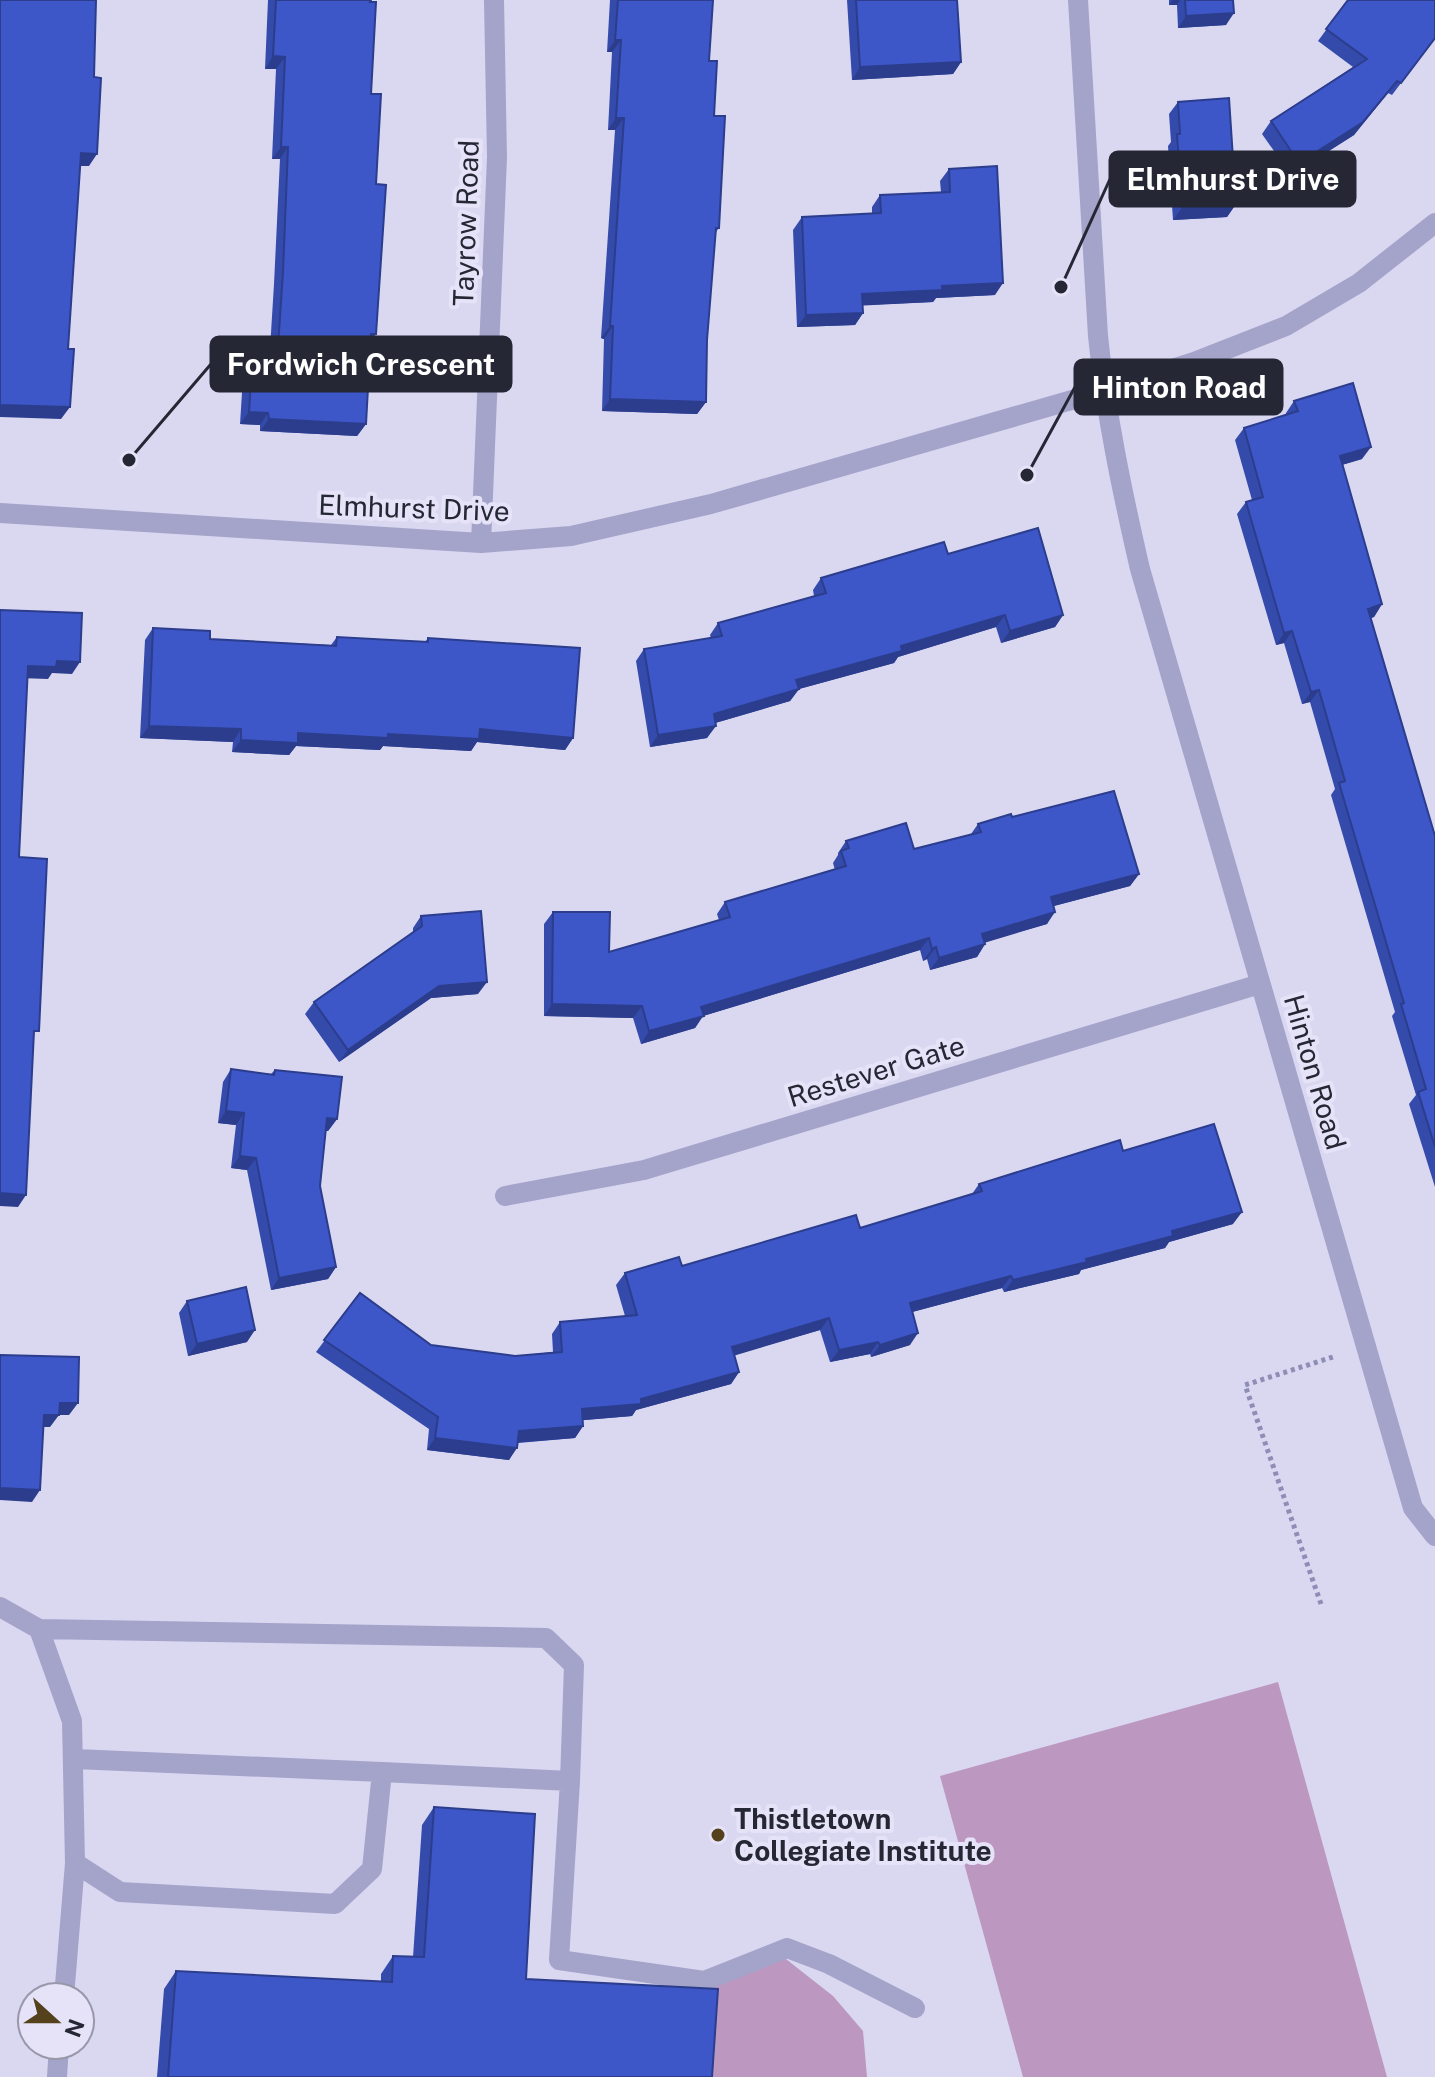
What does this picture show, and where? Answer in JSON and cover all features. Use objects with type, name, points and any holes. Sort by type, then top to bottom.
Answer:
[{"type":"street","name":"Tayrow Road","points":[[481,543],[497,157],[494,0]]},
{"type":"street","name":"Hinton Road","points":[[1078,0],[1103,391],[1140,569],[1413,1508],[1435,1536]]},
{"type":"street","name":"Elmhurst Drive","points":[[0,513],[481,543],[571,536],[711,504],[1194,362],[1286,326],[1359,283],[1435,223]]},
{"type":"street","name":"Restever Gate","points":[[505,1196],[644,1170],[1260,984]]},
{"type":"street","points":[[0,1607],[39,1629],[546,1638],[574,1665],[559,1960],[704,1981],[787,1948],[829,1964],[915,2008]]},
{"type":"street","points":[[39,1629],[72,1721],[75,1759],[75,1863],[65,1981]]},
{"type":"street","points":[[75,1759],[570,1781]]},
{"type":"street","points":[[75,1863],[120,1892],[335,1904],[372,1869],[382,1772]]},
{"type":"path","points":[[1321,1604],[1245,1385],[1366,1347]]},
{"type":"shaded area","points":[[1278,1682],[1387,2077],[1023,2077],[940,1776]]},
{"type":"shaded area","points":[[777,1952],[833,1996],[863,2031],[867,2077],[698,2077],[704,1981]]},
{"type":"building","points":[[0,0],[96,0],[94,77],[101,78],[97,154],[81,153],[68,349],[74,349],[70,407],[0,405]]},
{"type":"building","points":[[276,0],[376,2],[371,94],[381,94],[376,184],[386,185],[376,334],[371,334],[366,424],[269,419],[268,413],[249,412],[252,364],[272,365],[272,362],[277,362],[283,272],[288,147],[281,147],[285,57],[273,56]]},
{"type":"building","points":[[618,0],[713,0],[709,61],[717,61],[714,116],[725,116],[719,228],[716,228],[707,340],[706,402],[610,399],[613,326],[610,326],[624,118],[616,118],[621,40],[615,40]]},
{"type":"building","points":[[856,0],[957,0],[961,62],[860,67]]},
{"type":"building","points":[[1185,0],[1233,0],[1234,13],[1186,16]]},
{"type":"building","points":[[1348,0],[1435,0],[1435,38],[1401,83],[1397,81],[1363,122],[1299,163],[1271,121],[1367,59],[1326,29]]},
{"type":"building","points":[[1229,98],[1236,204],[1182,208],[1178,102]]},
{"type":"building","points":[[997,166],[1003,283],[862,294],[863,313],[806,315],[802,217],[881,213],[880,195],[950,192],[949,169]]},
{"type":"building","points":[[1353,383],[1371,447],[1340,456],[1382,604],[1368,609],[1435,836],[1435,1147],[1418,1092],[1426,1089],[1339,783],[1345,781],[1319,690],[1311,692],[1292,631],[1284,633],[1246,502],[1263,497],[1244,428],[1298,411],[1294,401]]},
{"type":"building","points":[[1038,528],[1063,615],[1010,631],[1005,615],[901,646],[902,651],[796,680],[799,689],[714,714],[716,726],[658,735],[644,649],[722,636],[718,623],[826,593],[821,578],[944,542],[948,554]]},
{"type":"building","points":[[0,610],[82,613],[80,662],[57,661],[56,667],[28,666],[19,857],[47,859],[39,1031],[34,1031],[26,1195],[0,1193]]},
{"type":"building","points":[[153,628],[210,631],[210,639],[336,646],[337,637],[428,642],[428,638],[580,648],[573,738],[480,729],[479,739],[298,733],[298,743],[241,740],[241,729],[149,726]]},
{"type":"building","points":[[1114,791],[1139,874],[1051,897],[1055,912],[982,934],[985,944],[939,958],[929,938],[701,1007],[704,1016],[649,1031],[642,1006],[552,1004],[553,912],[610,912],[609,952],[730,917],[725,902],[846,866],[841,851],[849,848],[846,841],[906,823],[914,849],[981,832],[978,824],[1011,814],[1012,817]]},
{"type":"building","points":[[481,911],[487,982],[439,986],[348,1050],[314,1002],[422,926],[421,916]]},
{"type":"building","points":[[231,1069],[274,1075],[275,1070],[342,1077],[337,1119],[327,1118],[320,1186],[336,1267],[279,1278],[256,1158],[240,1156],[244,1113],[226,1111]]},
{"type":"building","points":[[1214,1124],[1242,1212],[1172,1231],[1173,1236],[1086,1259],[1087,1262],[1013,1280],[1011,1276],[910,1303],[918,1333],[880,1345],[878,1342],[839,1350],[829,1318],[732,1347],[739,1372],[641,1399],[641,1404],[582,1409],[583,1426],[519,1431],[517,1448],[435,1438],[438,1417],[324,1340],[360,1293],[431,1345],[515,1356],[562,1352],[560,1322],[637,1315],[625,1273],[679,1257],[682,1266],[856,1215],[860,1228],[982,1191],[979,1184],[1120,1140],[1123,1151]]},
{"type":"building","points":[[246,1287],[255,1330],[197,1344],[187,1301]]},
{"type":"building","points":[[0,1355],[79,1357],[78,1403],[60,1403],[59,1415],[44,1415],[40,1490],[0,1488]]},
{"type":"building","points":[[434,1807],[535,1814],[526,1979],[718,1989],[712,2077],[168,2077],[176,1971],[392,1982],[393,1956],[424,1957]]},
{"type":"place","name":"Elmhurst Drive","points":[[1061,287]]},
{"type":"place","name":"Fordwich Crescent","points":[[129,460]]},
{"type":"place","name":"Hinton Road","points":[[1027,475]]},
{"type":"place","name":"Thistletown Collegiate Institute","points":[[718,1835]]}]
